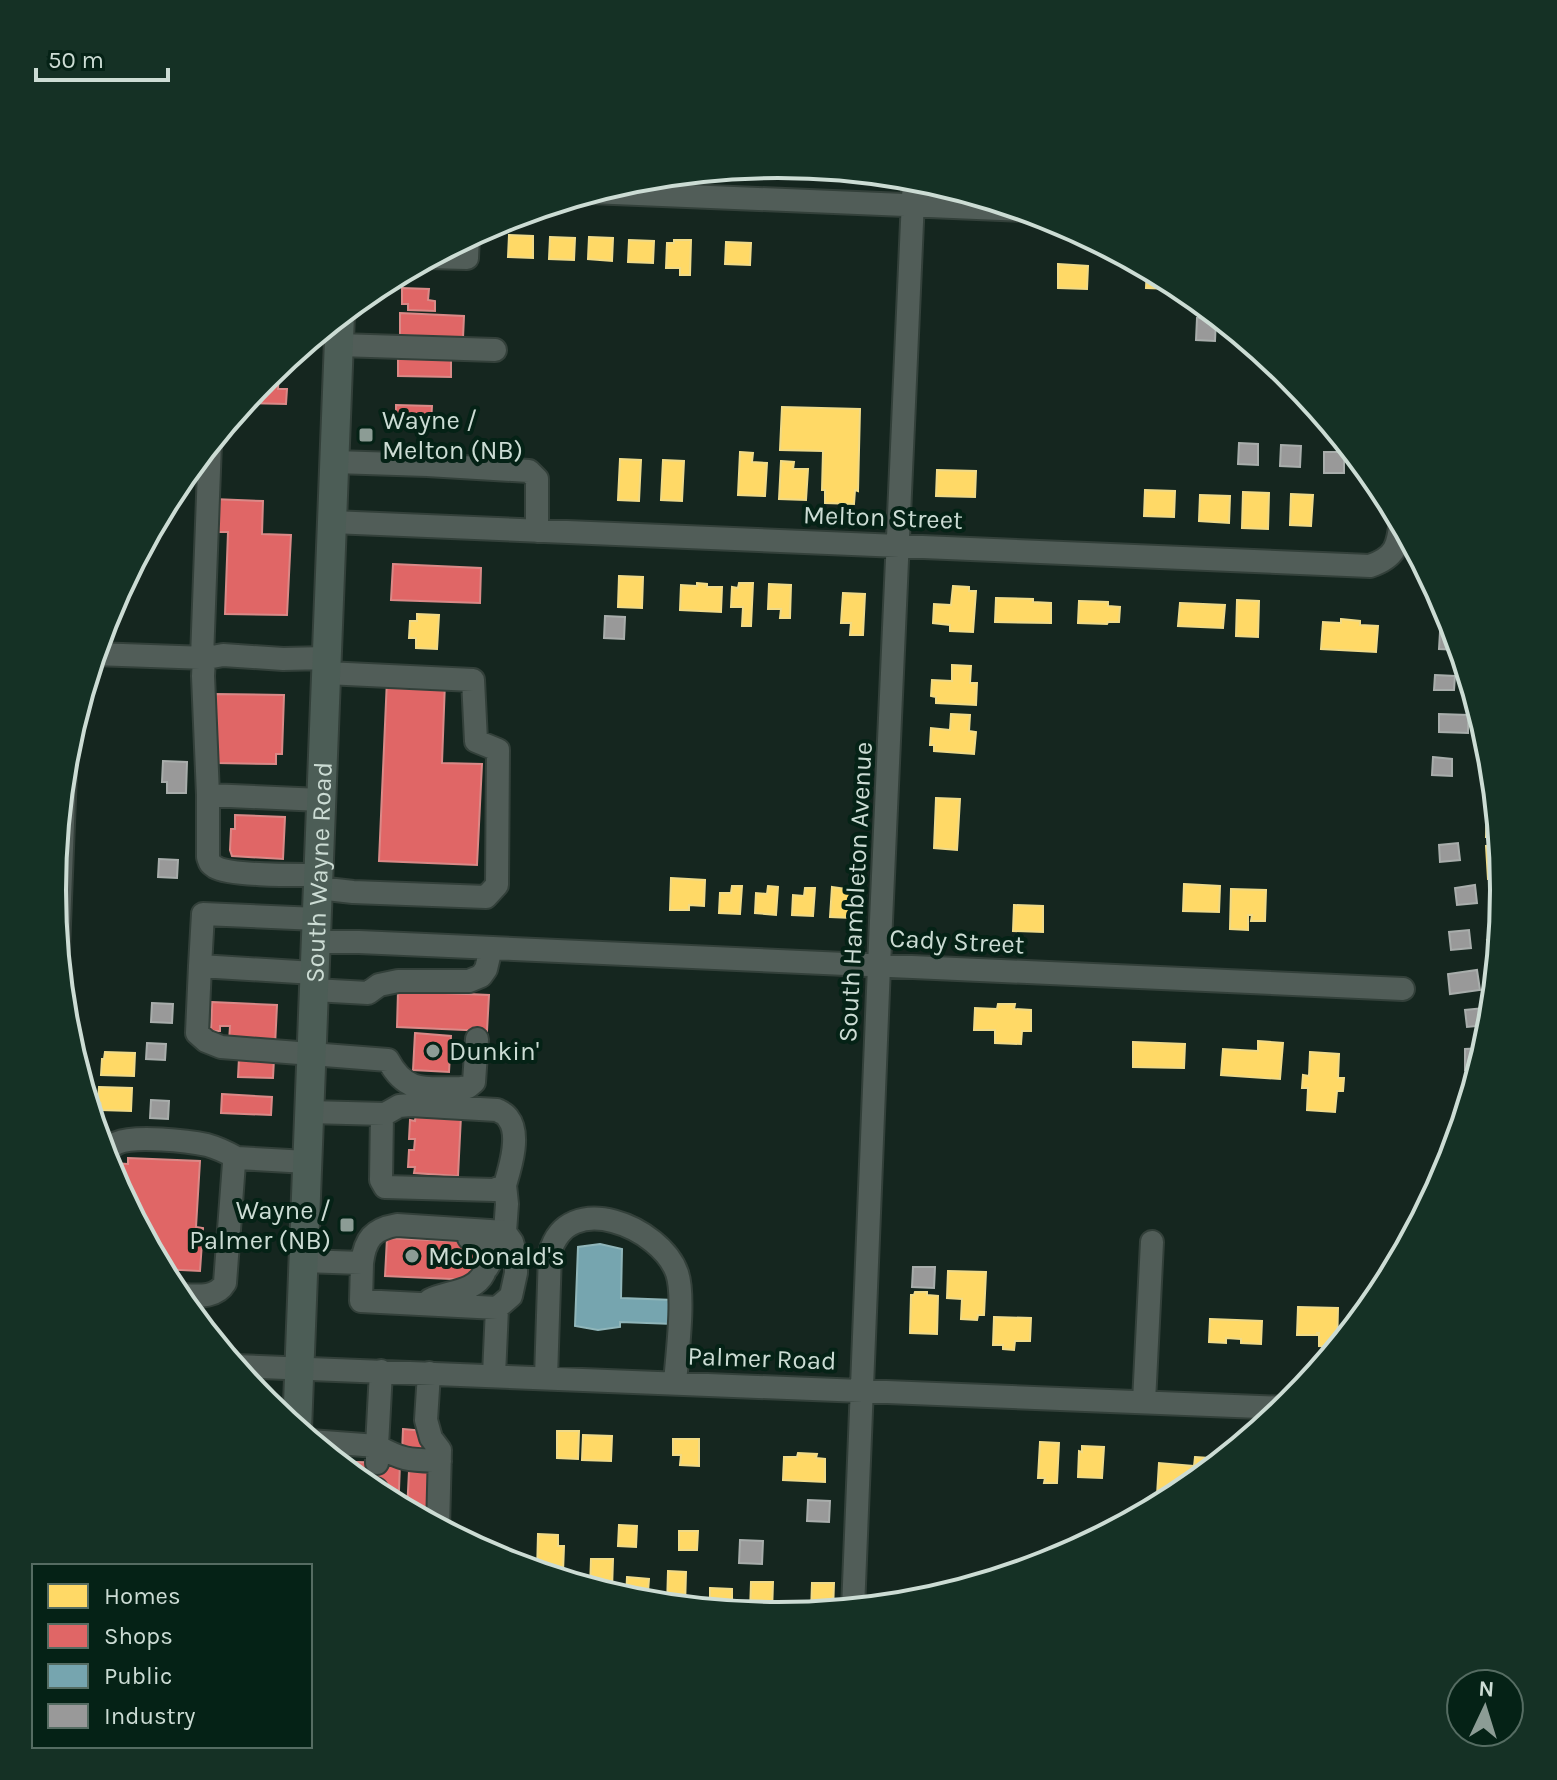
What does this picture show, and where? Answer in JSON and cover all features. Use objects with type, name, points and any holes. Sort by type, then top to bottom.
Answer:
[{"type":"main road","name":"South Wayne Road","points":[[297,1415],[340,329]]},
{"type":"street","name":"South Hambleton Avenue","points":[[853,1598],[914,190]]},
{"type":"street","points":[[629,194],[984,208]]},
{"type":"street","points":[[451,258],[467,258],[467,249]]},
{"type":"street","points":[[339,345],[495,350]]},
{"type":"street","points":[[106,654],[203,658],[223,655],[283,659],[473,680],[476,741],[498,750],[497,885],[486,897],[353,892],[318,882],[232,872],[213,866],[208,857],[203,676],[203,658],[209,461]]},
{"type":"street","points":[[335,462],[529,471],[537,479],[537,531]]},
{"type":"street","name":"Melton Street","points":[[332,522],[1370,566],[1385,561],[1394,552],[1398,539]]},
{"type":"street","points":[[208,795],[321,800]]},
{"type":"street","name":"Cady Street","points":[[200,966],[203,914],[316,931],[359,942],[1403,989]]},
{"type":"street","points":[[477,1039],[474,1082],[461,1088],[413,1087],[395,1074],[388,1060],[221,1047],[197,1033],[200,966],[368,993],[379,985],[398,981],[469,981],[481,976],[486,969],[491,948]]},
{"type":"street","points":[[309,1112],[382,1114],[399,1106],[410,1105],[497,1110],[508,1118],[513,1131],[514,1149],[505,1185],[507,1204],[492,1259],[498,1290],[488,1296],[446,1294],[422,1304]]},
{"type":"street","points":[[382,1114],[381,1180],[385,1187],[494,1190],[505,1185]]},
{"type":"street","points":[[113,1145],[129,1140],[179,1140],[210,1146],[237,1158],[307,1162]]},
{"type":"street","points":[[192,1295],[212,1295],[220,1291],[225,1283],[234,1163],[237,1158]]},
{"type":"street","points":[[546,1378],[550,1253],[554,1239],[562,1229],[589,1218],[627,1225],[654,1243],[676,1269],[681,1286],[675,1383]]},
{"type":"street","points":[[397,1225],[499,1238],[512,1242],[516,1273],[511,1296],[497,1308],[361,1301],[364,1249],[372,1236],[385,1227],[397,1225]]},
{"type":"street","points":[[1144,1402],[1152,1242]]},
{"type":"street","points":[[303,1261],[362,1263]]},
{"type":"street","points":[[494,1375],[497,1308]]},
{"type":"street","name":"Palmer Road","points":[[250,1367],[1268,1407]]},
{"type":"street","points":[[377,1454],[381,1371]]},
{"type":"street","points":[[429,1373],[426,1420],[431,1438],[440,1450],[438,1516]]},
{"type":"street","points":[[333,1446],[406,1460],[440,1461]]},
{"type":"building: Homes","points":[[509,235],[533,236],[533,258],[508,257]]},
{"type":"building: Homes","points":[[550,237],[575,238],[574,260],[549,259]]},
{"type":"building: Homes","points":[[589,237],[613,238],[612,261],[588,259]]},
{"type":"building: Homes","points":[[629,240],[654,241],[653,263],[628,262]]},
{"type":"building: Homes","points":[[674,240],[691,240],[690,275],[680,275],[680,268],[666,268],[667,243],[674,243]]},
{"type":"building: Homes","points":[[726,242],[751,243],[750,265],[725,264]]},
{"type":"building: Homes","points":[[1058,264],[1088,266],[1087,289],[1058,288]]},
{"type":"building: Homes","points":[[1146,280],[1159,288],[1146,288]]},
{"type":"building: Homes","points":[[782,407],[860,409],[858,491],[855,490],[854,504],[825,503],[825,490],[822,490],[823,451],[780,450]]},
{"type":"building: Homes","points":[[740,452],[753,453],[752,462],[767,463],[765,496],[738,495]]},
{"type":"building: Homes","points":[[620,459],[641,460],[639,501],[618,500]]},
{"type":"building: Homes","points":[[663,460],[684,461],[682,501],[661,500]]},
{"type":"building: Homes","points":[[781,461],[794,462],[793,469],[808,469],[806,500],[779,499]]},
{"type":"building: Homes","points":[[937,470],[976,471],[975,497],[936,496]]},
{"type":"building: Homes","points":[[1145,490],[1175,491],[1174,517],[1144,516]]},
{"type":"building: Homes","points":[[1243,492],[1269,493],[1268,529],[1242,528]]},
{"type":"building: Homes","points":[[1291,494],[1313,495],[1311,526],[1290,525]]},
{"type":"building: Homes","points":[[1200,495],[1230,496],[1229,523],[1199,521]]},
{"type":"building: Homes","points":[[619,576],[643,577],[642,608],[618,607]]},
{"type":"building: Homes","points":[[697,583],[722,587],[721,612],[680,610],[681,585],[697,586]]},
{"type":"building: Homes","points":[[739,583],[753,583],[751,626],[742,626],[743,607],[731,607],[732,587],[738,588]]},
{"type":"building: Homes","points":[[769,584],[791,585],[790,618],[780,618],[781,609],[768,609]]},
{"type":"building: Homes","points":[[953,586],[969,587],[969,591],[976,591],[973,632],[950,631],[950,625],[933,623],[934,604],[951,605]]},
{"type":"building: Homes","points":[[843,593],[865,594],[863,635],[850,635],[851,623],[841,623]]},
{"type":"building: Homes","points":[[996,598],[1051,603],[1051,623],[995,622]]},
{"type":"building: Homes","points":[[1237,600],[1259,601],[1258,637],[1236,636]]},
{"type":"building: Homes","points":[[1079,601],[1108,602],[1108,606],[1120,607],[1119,622],[1078,623]]},
{"type":"building: Homes","points":[[1180,603],[1225,605],[1223,628],[1178,626]]},
{"type":"building: Homes","points":[[417,614],[439,615],[437,649],[416,648],[416,638],[409,638],[410,621],[417,621]]},
{"type":"building: Homes","points":[[1341,619],[1378,626],[1376,652],[1321,649],[1323,622],[1341,623]]},
{"type":"building: Homes","points":[[952,665],[971,666],[970,683],[977,683],[976,705],[936,703],[936,697],[931,696],[932,680],[952,681]]},
{"type":"building: Homes","points":[[951,714],[970,715],[969,731],[976,732],[974,754],[934,751],[934,745],[930,745],[931,728],[950,730]]},
{"type":"building: Homes","points":[[936,798],[960,799],[957,850],[934,848]]},
{"type":"building: Homes","points":[[1486,846],[1489,846],[1491,879],[1488,879]]},
{"type":"building: Homes","points":[[671,878],[705,880],[704,906],[689,905],[689,910],[670,910]]},
{"type":"building: Homes","points":[[1184,884],[1220,886],[1219,912],[1183,911]]},
{"type":"building: Homes","points":[[732,886],[742,886],[740,914],[719,913],[720,893],[731,893]]},
{"type":"building: Homes","points":[[768,886],[778,887],[776,915],[755,913],[756,893],[767,894]]},
{"type":"building: Homes","points":[[832,887],[854,890],[852,918],[830,917]]},
{"type":"building: Homes","points":[[805,888],[815,888],[813,916],[792,915],[793,895],[804,896]]},
{"type":"building: Homes","points":[[1231,889],[1266,890],[1265,921],[1251,921],[1252,915],[1248,915],[1248,930],[1230,929]]},
{"type":"building: Homes","points":[[1014,905],[1043,906],[1043,932],[1013,931]]},
{"type":"building: Homes","points":[[998,1004],[1015,1004],[1014,1009],[1031,1010],[1031,1031],[1022,1031],[1021,1044],[995,1043],[995,1030],[974,1030],[975,1008],[997,1009]]},
{"type":"building: Homes","points":[[1258,1041],[1283,1043],[1280,1079],[1221,1075],[1223,1049],[1258,1051]]},
{"type":"building: Homes","points":[[1133,1042],[1185,1044],[1184,1068],[1133,1067]]},
{"type":"building: Homes","points":[[105,1052],[135,1053],[134,1076],[101,1075]]},
{"type":"building: Homes","points":[[1310,1052],[1339,1054],[1338,1078],[1344,1078],[1343,1091],[1337,1091],[1335,1112],[1307,1110],[1308,1088],[1302,1088],[1303,1075],[1309,1076]]},
{"type":"building: Homes","points":[[99,1087],[132,1088],[131,1111],[101,1110]]},
{"type":"building: Homes","points":[[948,1271],[986,1272],[984,1315],[978,1315],[977,1320],[961,1319],[962,1299],[947,1298]]},
{"type":"building: Homes","points":[[915,1292],[938,1296],[937,1334],[910,1333],[911,1295]]},
{"type":"building: Homes","points":[[1298,1307],[1338,1308],[1337,1332],[1325,1346],[1319,1346],[1319,1333],[1297,1335]]},
{"type":"building: Homes","points":[[994,1317],[1031,1318],[1030,1341],[1015,1341],[1014,1350],[993,1345]]},
{"type":"building: Homes","points":[[1210,1319],[1262,1321],[1261,1344],[1226,1338],[1226,1343],[1209,1342]]},
{"type":"building: Homes","points":[[557,1431],[579,1431],[578,1459],[557,1458]]},
{"type":"building: Homes","points":[[583,1435],[612,1436],[611,1461],[582,1460]]},
{"type":"building: Homes","points":[[673,1439],[699,1439],[699,1466],[680,1465],[681,1455],[673,1455]]},
{"type":"building: Homes","points":[[1040,1442],[1059,1443],[1057,1483],[1044,1483],[1045,1478],[1038,1478]]},
{"type":"building: Homes","points":[[1082,1446],[1104,1447],[1102,1478],[1078,1477]]},
{"type":"building: Homes","points":[[798,1453],[817,1454],[816,1458],[825,1459],[825,1482],[783,1480],[784,1457],[797,1457]]},
{"type":"building: Homes","points":[[1195,1457],[1208,1458],[1157,1493],[1159,1463],[1194,1466]]},
{"type":"building: Homes","points":[[619,1525],[637,1526],[636,1547],[618,1546]]},
{"type":"building: Homes","points":[[679,1531],[698,1531],[697,1550],[679,1550]]},
{"type":"building: Homes","points":[[538,1534],[558,1535],[558,1546],[564,1546],[563,1569],[537,1560]]},
{"type":"building: Homes","points":[[591,1559],[613,1559],[612,1582],[590,1577]]},
{"type":"building: Homes","points":[[668,1571],[686,1572],[685,1596],[667,1593]]},
{"type":"building: Homes","points":[[627,1577],[649,1579],[648,1590],[627,1586]]},
{"type":"building: Homes","points":[[751,1582],[773,1582],[772,1602],[750,1601]]},
{"type":"building: Homes","points":[[812,1583],[834,1583],[833,1600],[811,1601]]},
{"type":"building: Homes","points":[[710,1588],[732,1589],[732,1601],[710,1599]]},
{"type":"building: Shops","points":[[402,288],[429,289],[428,300],[435,301],[435,311],[408,310],[408,304],[402,304]]},
{"type":"building: Shops","points":[[400,313],[464,316],[463,338],[400,335]]},
{"type":"building: Shops","points":[[398,355],[451,357],[451,377],[398,376]]},
{"type":"building: Shops","points":[[278,383],[278,389],[287,389],[286,404],[259,403]]},
{"type":"building: Shops","points":[[396,405],[432,406],[431,424],[396,423]]},
{"type":"building: Shops","points":[[213,499],[263,501],[262,534],[291,535],[287,615],[225,614],[228,532],[211,532]]},
{"type":"building: Shops","points":[[393,564],[481,568],[480,603],[391,600]]},
{"type":"building: Shops","points":[[387,679],[445,682],[442,763],[482,764],[477,865],[379,861]]},
{"type":"building: Shops","points":[[214,694],[284,695],[282,754],[276,754],[276,764],[217,763],[218,748],[212,748]]},
{"type":"building: Shops","points":[[235,815],[285,817],[283,859],[232,856],[231,829],[235,829]]},
{"type":"building: Shops","points":[[398,991],[489,995],[487,1031],[397,1027]]},
{"type":"building: Shops","points":[[212,1002],[277,1005],[275,1046],[229,1042],[230,1026],[220,1026],[220,1031],[211,1031]]},
{"type":"building: Shops","points":[[415,1033],[451,1036],[449,1072],[413,1070]]},
{"type":"building: Shops","points":[[239,1058],[274,1059],[273,1078],[238,1077]]},
{"type":"building: Shops","points":[[222,1094],[272,1097],[271,1115],[221,1113]]},
{"type":"building: Shops","points":[[416,1113],[461,1116],[458,1176],[414,1173],[415,1167],[408,1167],[409,1150],[414,1150],[415,1139],[409,1139],[410,1120],[415,1121]]},
{"type":"building: Shops","points":[[128,1158],[200,1161],[196,1227],[203,1228],[200,1271],[176,1270],[139,1205],[120,1163],[128,1164]]},
{"type":"building: Shops","points":[[387,1238],[475,1242],[474,1280],[385,1276]]},
{"type":"building: Shops","points":[[403,1429],[424,1431],[423,1454],[402,1453]]},
{"type":"building: Shops","points":[[400,1463],[399,1490],[395,1490],[357,1464]]},
{"type":"building: Shops","points":[[409,1471],[436,1472],[434,1514],[408,1498]]},
{"type":"building: Public","points":[[600,1244],[622,1249],[621,1298],[674,1300],[673,1324],[620,1322],[620,1327],[598,1330],[575,1326],[578,1247]]},
{"type":"building: Industry","points":[[1197,318],[1216,328],[1215,341],[1196,340]]},
{"type":"building: Industry","points":[[1239,443],[1258,444],[1258,465],[1238,464]]},
{"type":"building: Industry","points":[[1281,445],[1301,446],[1300,467],[1280,466]]},
{"type":"building: Industry","points":[[1324,452],[1341,452],[1344,456],[1344,473],[1324,473]]},
{"type":"building: Industry","points":[[605,616],[625,617],[624,639],[604,638]]},
{"type":"building: Industry","points":[[1440,632],[1443,632],[1449,649],[1439,649]]},
{"type":"building: Industry","points":[[1435,675],[1455,676],[1454,690],[1434,690]]},
{"type":"building: Industry","points":[[1439,714],[1468,715],[1468,733],[1439,732]]},
{"type":"building: Industry","points":[[1433,757],[1452,759],[1452,776],[1432,775]]},
{"type":"building: Industry","points":[[163,761],[187,762],[186,793],[167,793],[167,782],[162,782]]},
{"type":"building: Industry","points":[[1458,843],[1460,860],[1440,862],[1439,845]]},
{"type":"building: Industry","points":[[159,859],[178,860],[177,878],[158,877]]},
{"type":"building: Industry","points":[[1475,885],[1477,903],[1457,905],[1455,888]]},
{"type":"building: Industry","points":[[1469,930],[1471,948],[1451,950],[1449,932]]},
{"type":"building: Industry","points":[[1477,970],[1480,990],[1450,994],[1448,974]]},
{"type":"building: Industry","points":[[152,1003],[173,1004],[172,1023],[151,1022]]},
{"type":"building: Industry","points":[[1481,1008],[1478,1026],[1467,1027],[1465,1010]]},
{"type":"building: Industry","points":[[147,1043],[166,1044],[165,1060],[146,1059]]},
{"type":"building: Industry","points":[[1465,1049],[1473,1049],[1468,1070],[1465,1070]]},
{"type":"building: Industry","points":[[151,1100],[169,1101],[168,1119],[150,1118]]},
{"type":"building: Industry","points":[[913,1267],[935,1267],[934,1288],[912,1287]]},
{"type":"building: Industry","points":[[808,1500],[830,1501],[829,1522],[807,1521]]},
{"type":"building: Industry","points":[[740,1540],[763,1541],[762,1564],[739,1563]]},
{"type":"place","name":"Wayne / Melton (NB)","points":[[366,435]]},
{"type":"place","name":"Dunkin'","points":[[433,1051]]},
{"type":"place","name":"Wayne / Palmer (NB)","points":[[347,1225]]},
{"type":"place","name":"McDonald's","points":[[412,1256]]}]
